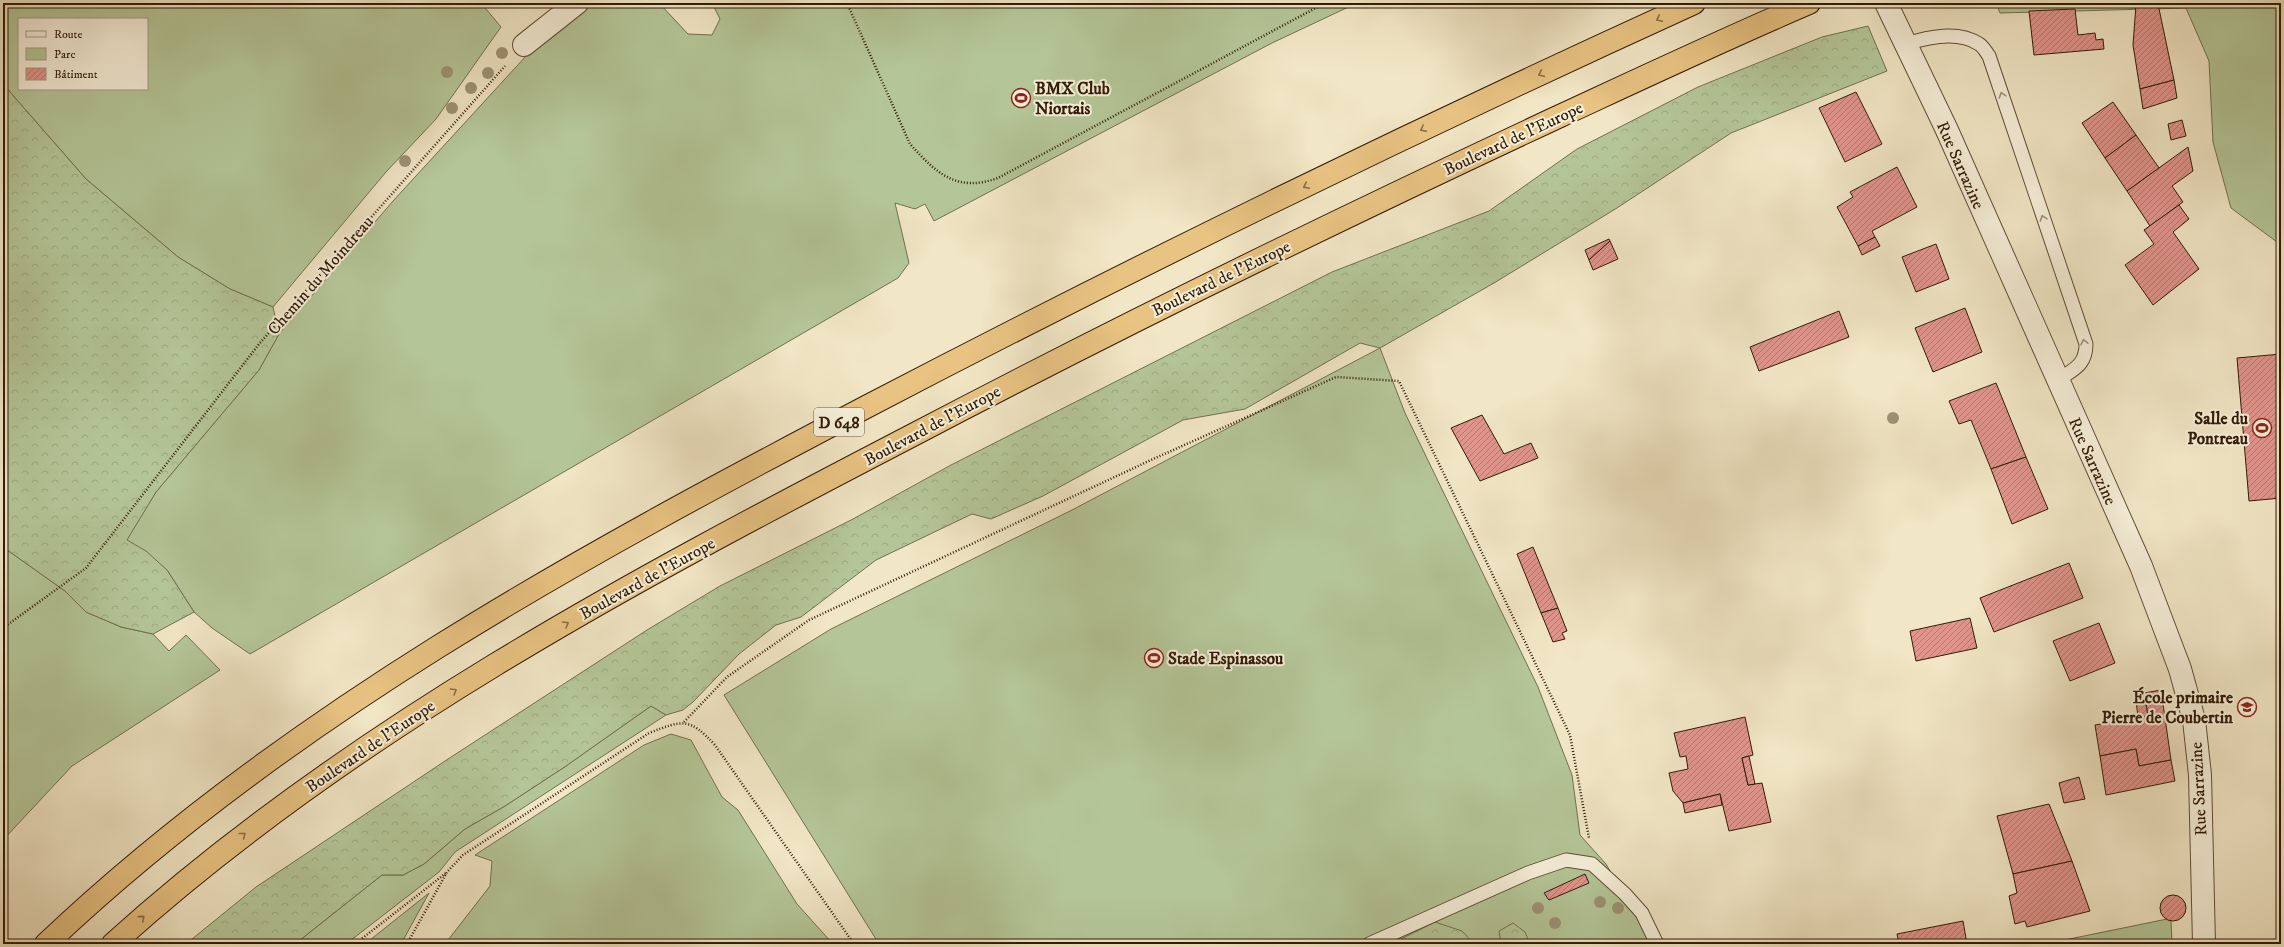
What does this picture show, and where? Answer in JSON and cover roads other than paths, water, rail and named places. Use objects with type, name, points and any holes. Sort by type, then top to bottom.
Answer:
[{"type":"highway","name":"D 648","points":[[46,944],[108,886],[162,841],[275,756],[450,640],[570,568],[801,442],[1090,292],[1425,128],[1694,3]]},
{"type":"highway","name":"Boulevard de l'Europe","points":[[113,944],[196,872],[253,827],[319,780],[432,705],[665,567],[1000,389],[1244,266],[1445,170],[1809,3]]},
{"type":"highway","points":[[1754,27],[1817,3]]},
{"type":"street","points":[[524,45],[577,3]]},
{"type":"street","name":"Rue Sarrazine","points":[[1890,12],[1906,44],[2141,566],[2180,669],[2194,720],[2200,775],[2204,944]]},
{"type":"lane","points":[[1906,44],[1926,37],[1939,36],[1964,38],[1980,44],[1989,56],[2086,344],[2086,357],[2081,364],[2057,381]]},
{"type":"lane","points":[[1369,944],[1528,873],[1566,860],[1592,864],[1625,894],[1642,913],[1657,944]]},
{"type":"place","name":"BMX Club Niortais","points":[[1021,98]]},
{"type":"place","name":"Salle du Pontreau","points":[[2262,428]]},
{"type":"place","name":"Stade Espinassou","points":[[1154,658]]},
{"type":"place","name":"École primaire Pierre de Coubertin","points":[[2247,707]]}]
